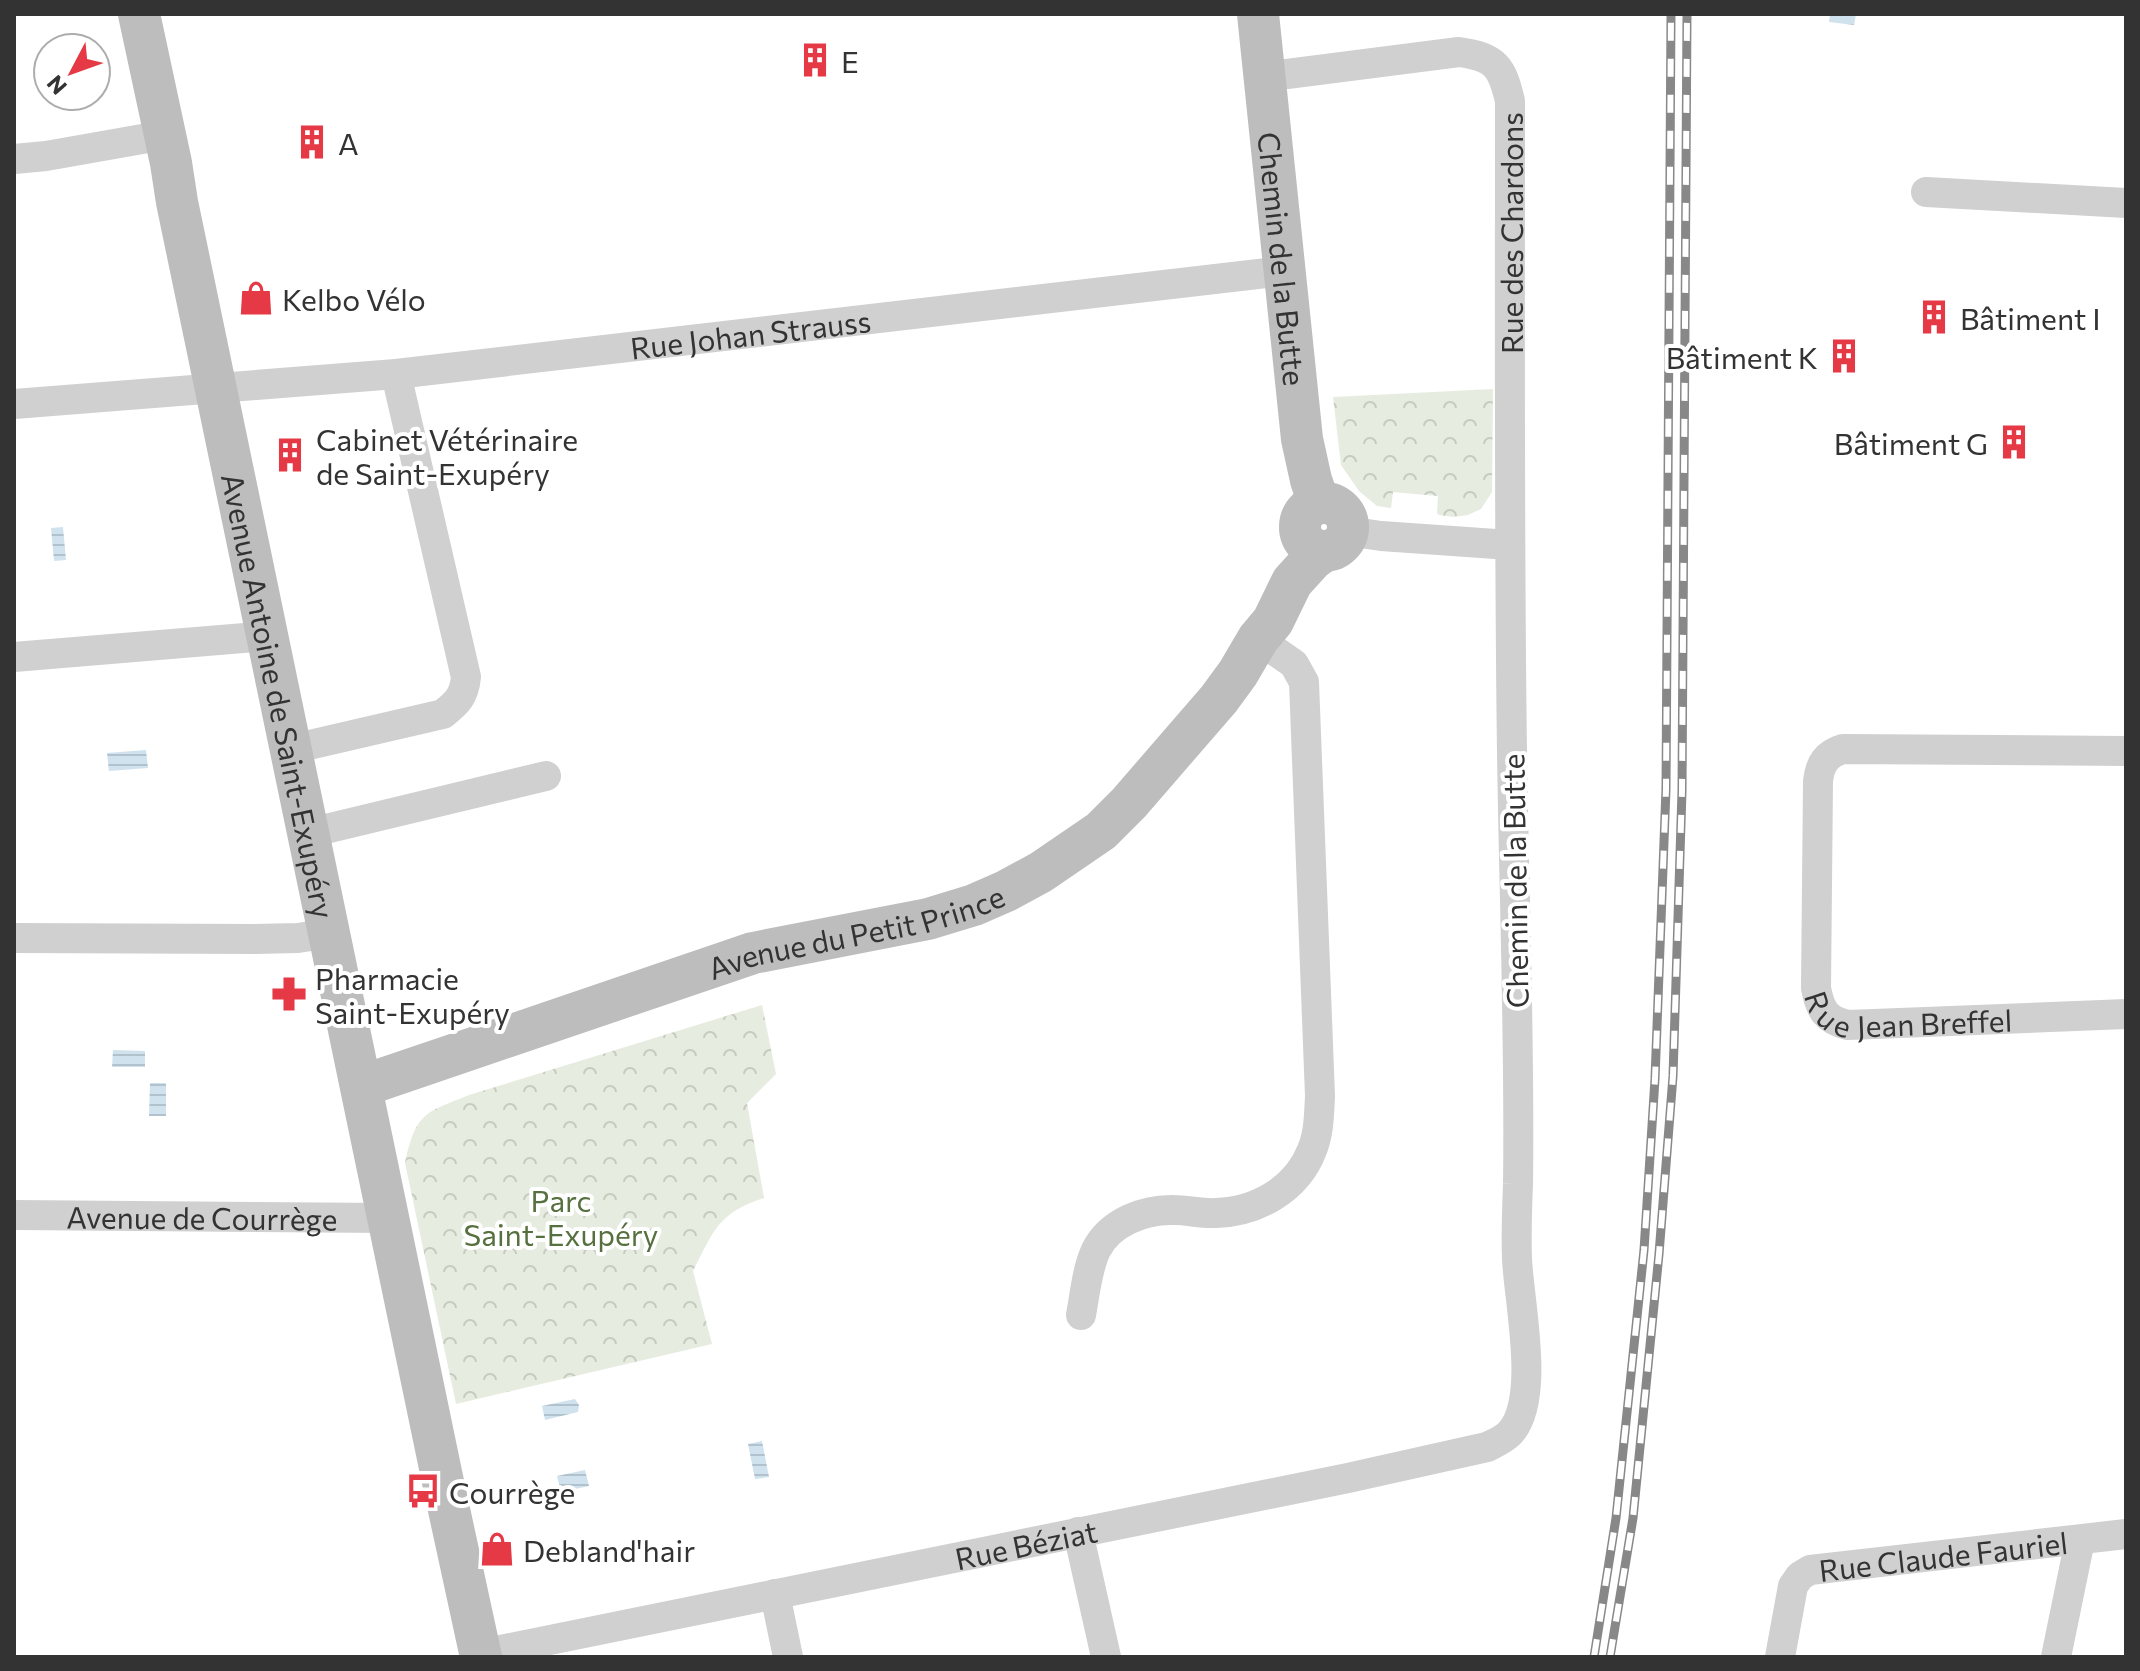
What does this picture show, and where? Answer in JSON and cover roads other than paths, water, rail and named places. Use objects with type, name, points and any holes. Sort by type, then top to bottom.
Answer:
[{"type":"main road","name":"Avenue Antoine de Saint-Exupéry","points":[[139,14],[481,1656]]},
{"type":"main road","name":"Chemin de la Butte","points":[[1258,14],[1302,439],[1323,529]]},
{"type":"main road","name":"Avenue du Petit Prince","points":[[362,1086],[739,957],[795,943],[928,919],[1006,891],[1071,853],[1101,831],[1129,803],[1238,673],[1273,621],[1292,582],[1312,560],[1323,529]]},
{"type":"street","name":"Rue des Chardons","points":[[1264,74],[1287,74],[1459,52],[1479,55],[1497,66],[1505,81],[1510,101],[1510,545]]},
{"type":"street","points":[[14,159],[165,135]]},
{"type":"street","points":[[1926,192],[2126,203]]},
{"type":"street","name":"Rue Johan Strauss","points":[[14,404],[396,374],[1284,271]]},
{"type":"street","points":[[292,749],[443,714],[456,704],[464,690],[466,677],[396,374]]},
{"type":"street","points":[[1323,529],[1510,545]]},
{"type":"street","name":"Chemin de la Butte","points":[[1510,545],[1517,1261],[1526,1380]]},
{"type":"street","points":[[14,657],[268,636]]},
{"type":"street","points":[[1081,1315],[1097,1248],[1112,1230],[1131,1217],[1154,1211],[1219,1213],[1244,1210],[1266,1201],[1287,1187],[1303,1169],[1319,1125],[1304,682],[1294,664],[1258,639]]},
{"type":"street","name":"Rue Jean Breffel","points":[[2126,751],[1843,749],[1833,752],[1824,760],[1818,781],[1816,988],[1825,1014],[1836,1022],[1848,1025],[2126,1014]]},
{"type":"street","points":[[309,833],[546,776]]},
{"type":"street","points":[[14,938],[254,939],[298,938],[330,933]]},
{"type":"street","name":"Avenue de Courrège","points":[[14,1215],[389,1218]]},
{"type":"street","name":"Rue Béziat","points":[[481,1656],[1487,1447],[1501,1441],[1519,1419],[1526,1380]]},
{"type":"street","points":[[1078,1532],[1106,1657]]},
{"type":"street","name":"Rue Claude Fauriel","points":[[1780,1657],[1793,1586],[1800,1576],[1810,1570],[2126,1534]]},
{"type":"street","points":[[2056,1657],[2080,1540]]},
{"type":"street","points":[[775,1594],[788,1657]]},
{"type":"water","points":[[1830,14],[1856,14],[1854,25],[1829,22]]},
{"type":"water","points":[[63,527],[66,560],[54,561],[51,528]]},
{"type":"water","points":[[146,750],[148,768],[109,771],[107,753]]},
{"type":"water","points":[[113,1050],[145,1051],[145,1067],[112,1067]]},
{"type":"water","points":[[150,1083],[166,1083],[166,1116],[149,1116]]},
{"type":"water","points":[[575,1399],[579,1405],[578,1412],[545,1420],[542,1406]]},
{"type":"water","points":[[762,1441],[769,1477],[755,1479],[748,1444]]},
{"type":"water","points":[[585,1470],[589,1486],[561,1492],[557,1476]]},
{"type":"railway","points":[[1594,1657],[1616,1518],[1644,1250],[1655,1079],[1666,789],[1671,14]]},
{"type":"railway","points":[[1610,1657],[1633,1518],[1673,1076],[1682,791],[1687,14]]},
{"type":"place","name":"E","points":[[815,60]]},
{"type":"place","name":"A","points":[[312,142]]},
{"type":"place","name":"Kelbo Vélo","points":[[256,298]]},
{"type":"place","name":"Bâtiment I","points":[[1934,317]]},
{"type":"place","name":"Bâtiment K","points":[[1844,356]]},
{"type":"place","name":"Bâtiment G","points":[[2014,442]]},
{"type":"place","name":"Cabinet Vétérinaire de Saint-Exupéry","points":[[290,455]]},
{"type":"place","name":"Pharmacie Saint-Exupéry","points":[[289,994]]},
{"type":"place","name":"Courrège","points":[[423,1491]]},
{"type":"place","name":"Debland'hair","points":[[497,1549]]},
{"type":"park label","name":"Parc Saint-Exupéry","points":[[561,1216]]}]
